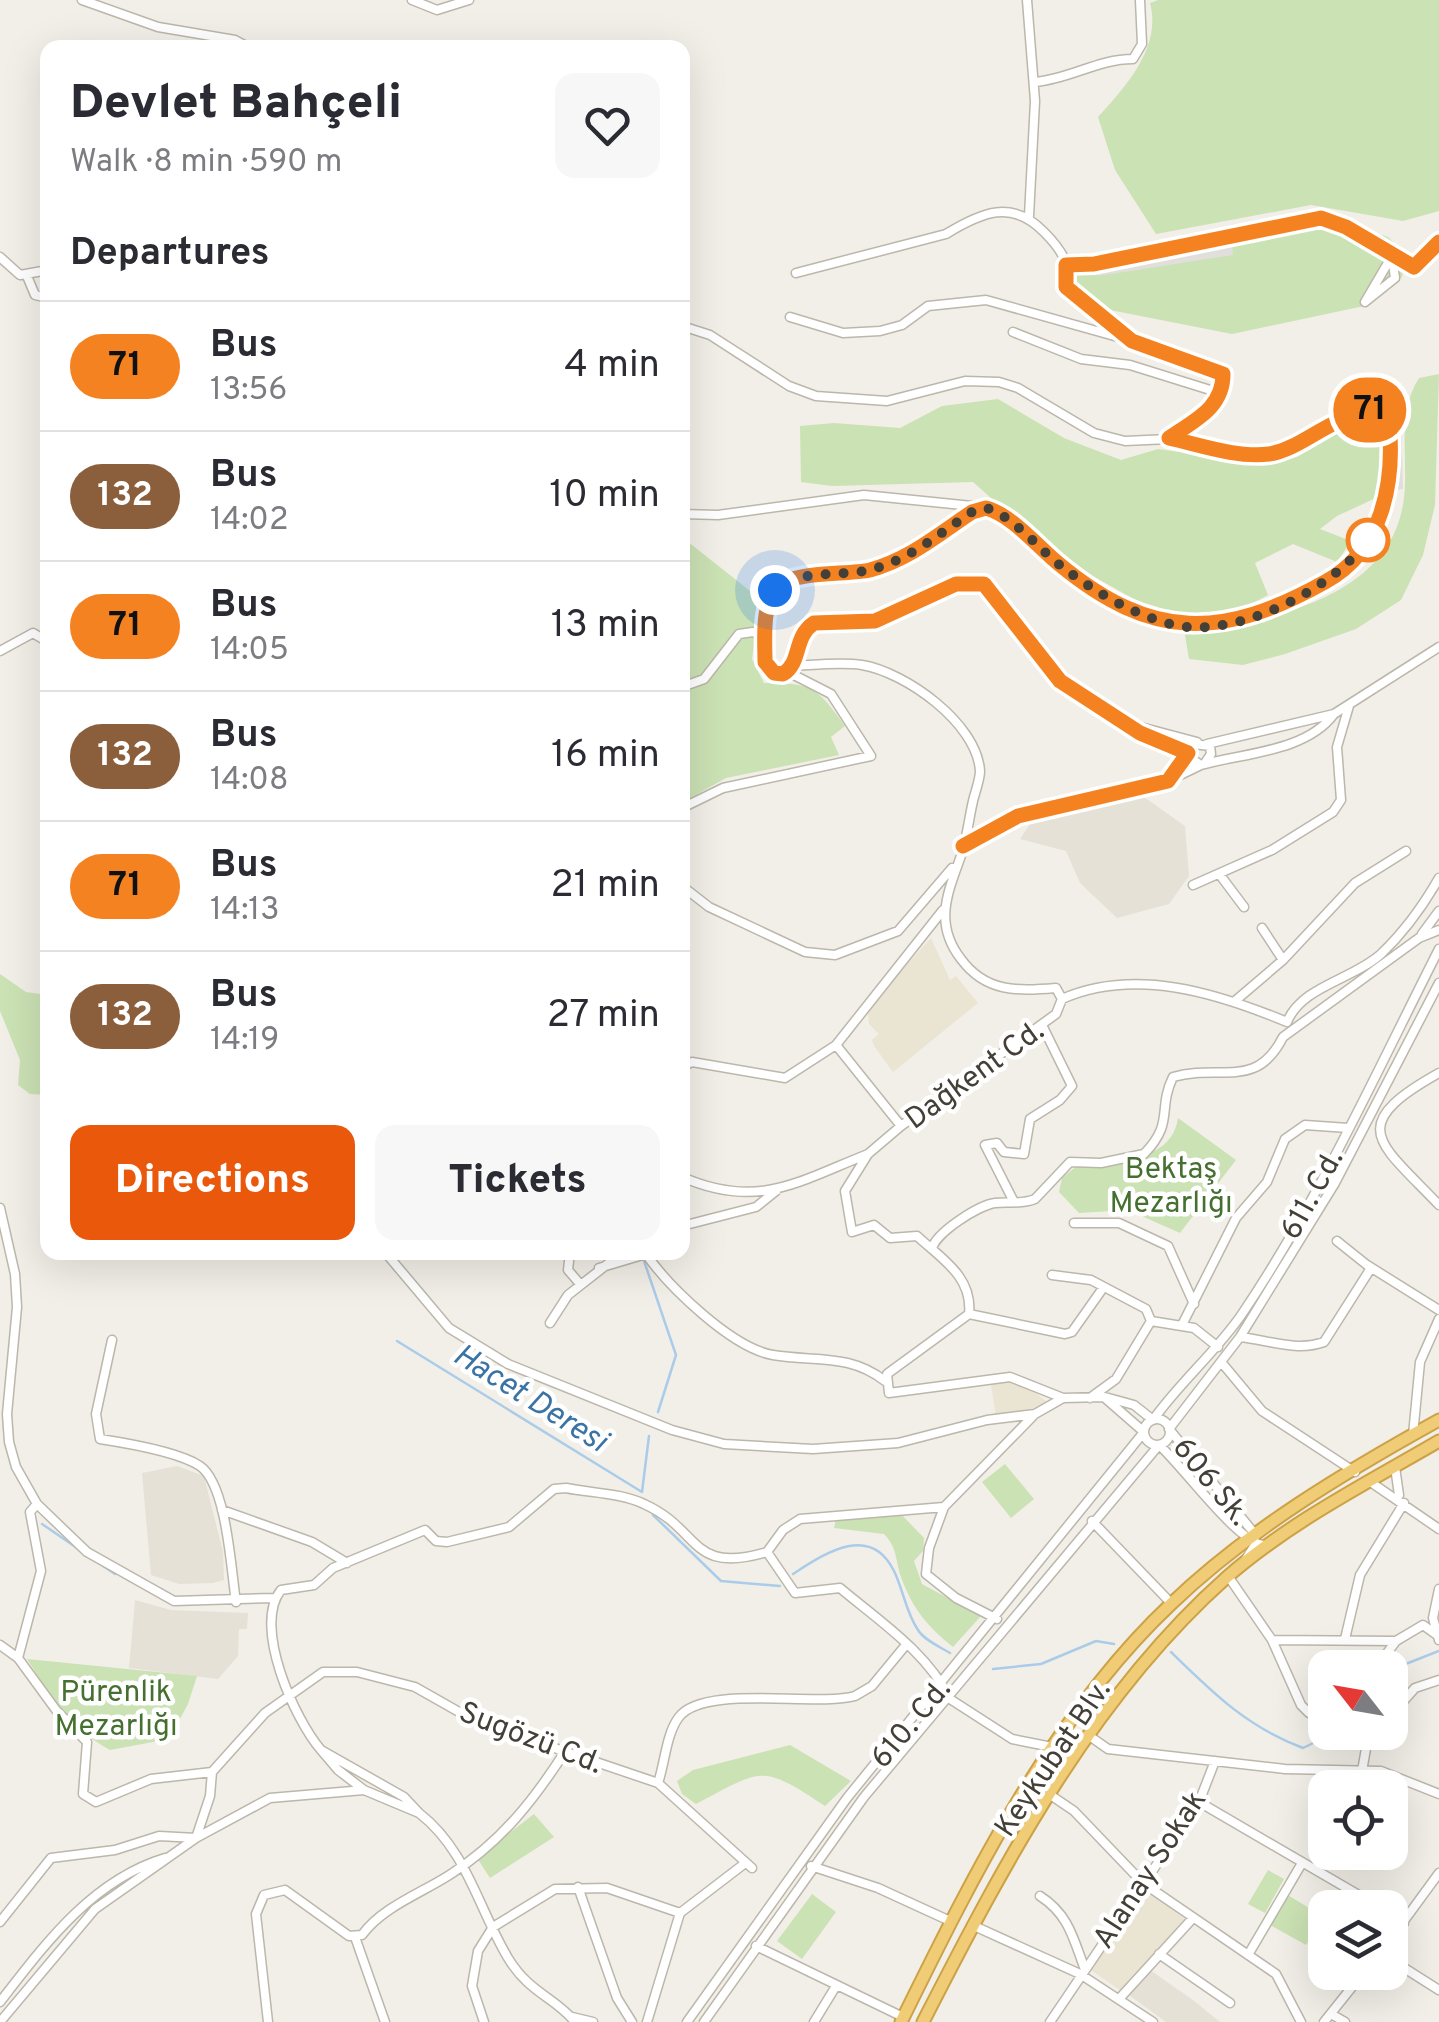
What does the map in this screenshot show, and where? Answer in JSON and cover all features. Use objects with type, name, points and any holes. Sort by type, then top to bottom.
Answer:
[{"type":"highway","name":"Keykubat Blv.","points":[[902,2020],[950,1921],[1054,1747],[1123,1653],[1171,1603],[1251,1539],[1439,1420]]},
{"type":"highway","name":"Keykubat Blv.","points":[[923,2022],[972,1925],[1048,1794],[1144,1664],[1241,1566],[1369,1481],[1439,1441]]},
{"type":"street","points":[[82,0],[158,27],[235,40]]},
{"type":"street","points":[[412,0],[437,10],[469,0]]},
{"type":"street","points":[[1028,0],[1035,82],[1028,216]]},
{"type":"street","points":[[1035,82],[1093,68],[1109,58],[1133,60],[1142,44],[1140,0]]},
{"type":"street","points":[[796,273],[946,234],[965,222],[1011,209],[1028,216],[1054,242],[1066,265],[1066,287],[1132,341]]},
{"type":"street","points":[[1066,265],[1094,264],[1321,218],[1346,227],[1414,267],[1439,242]]},
{"type":"street","points":[[1392,256],[1394,278],[1362,302],[1383,273],[1392,256]]},
{"type":"street","points":[[0,257],[12,271],[28,276],[40,272]]},
{"type":"street","points":[[28,276],[35,295],[40,296]]},
{"type":"street","points":[[790,317],[843,333],[880,331],[902,325],[928,306],[986,300],[1132,341],[1223,374],[1223,394],[1212,408],[1169,438]]},
{"type":"street","points":[[690,329],[710,335],[789,386],[816,396],[887,401],[965,381],[1000,382],[1018,388],[1094,433],[1125,441],[1169,438],[1264,455],[1290,448],[1366,409],[1389,422],[1389,491],[1369,539],[1335,577],[1269,610],[1195,626],[1174,625],[1100,593],[986,508],[864,495],[718,515],[690,514]]},
{"type":"street","points":[[1013,332],[1081,359],[1130,366],[1223,394]]},
{"type":"street","points":[[690,1063],[778,1078],[836,1045],[943,910],[980,770],[964,733],[938,703],[902,678],[862,665],[774,673],[767,666],[768,605],[787,580],[882,566],[914,552],[972,512],[986,508]]},
{"type":"street","points":[[790,669],[799,637],[814,623],[875,621],[956,584],[979,582],[989,589],[1060,681],[1203,764]]},
{"type":"street","points":[[690,684],[704,679],[739,634],[753,632],[765,638]]},
{"type":"street","points":[[0,651],[33,633],[40,637]]},
{"type":"street","points":[[1129,724],[1202,743],[1334,714],[1439,647]]},
{"type":"street","points":[[690,804],[723,788],[871,756],[832,694],[790,669]]},
{"type":"street","points":[[1193,885],[1322,824],[1341,800],[1336,761],[1349,706]]},
{"type":"street","points":[[963,846],[1018,816],[1168,781],[1203,764],[1286,744],[1319,729],[1334,714]]},
{"type":"street","points":[[1168,781],[1202,743]]},
{"type":"street","points":[[1202,743],[1212,754],[1203,764]]},
{"type":"street","points":[[1235,1001],[1283,960],[1355,883],[1406,851]]},
{"type":"street","points":[[690,892],[709,907],[805,952],[835,955],[898,931],[957,863]]},
{"type":"street","points":[[1220,875],[1244,907]]},
{"type":"street","points":[[969,1314],[964,1282],[932,1249],[934,1238],[993,1203],[1035,1199],[1070,1162],[1102,1163],[1144,1154],[1165,1126],[1166,1091],[1173,1077],[1189,1072],[1242,1073],[1272,1060],[1292,1009],[1308,995],[1346,979],[1380,954],[1423,906],[1439,878]]},
{"type":"street","name":"Dağkent Cd.","points":[[932,1249],[918,1236],[890,1238],[874,1226],[852,1232],[845,1192],[868,1154],[1056,1014],[1062,999],[1056,988],[1000,990],[980,980],[948,942],[943,910]]},
{"type":"street","points":[[1419,938],[1439,910]]},
{"type":"street","points":[[1262,928],[1283,960]]},
{"type":"street","points":[[1283,1037],[1419,938],[1439,930]]},
{"type":"street","name":"611. Cd.","points":[[1154,1420],[1218,1347],[1244,1310],[1348,1128],[1439,948]]},
{"type":"street","name":"611. Cd.","points":[[1170,1429],[1240,1338],[1362,1132],[1439,982]]},
{"type":"street","points":[[1062,999],[1093,986],[1153,984],[1235,1001],[1287,1022]]},
{"type":"street","points":[[1014,1202],[985,1145],[997,1143],[1004,1152],[1024,1154],[1030,1119],[1060,1100],[1072,1086],[1042,1025]]},
{"type":"street","points":[[836,1045],[901,1126]]},
{"type":"street","points":[[1362,1132],[1394,1098],[1439,1073]]},
{"type":"street","points":[[1384,1113],[1379,1136],[1384,1148],[1439,1206]]},
{"type":"street","points":[[1182,1325],[1236,1218],[1266,1182],[1285,1139],[1305,1125],[1348,1128]]},
{"type":"street","points":[[690,1181],[710,1190],[748,1196],[780,1188],[868,1154]]},
{"type":"street","points":[[690,1224],[756,1206],[780,1188]]},
{"type":"street","points":[[0,1208],[18,1307],[7,1414],[9,1442],[16,1467],[36,1504],[88,1552],[174,1602],[274,1598]]},
{"type":"street","points":[[1074,1223],[1119,1224],[1168,1246],[1194,1304]]},
{"type":"street","points":[[1337,1241],[1371,1268],[1439,1310]]},
{"type":"street","points":[[393,1260],[449,1328],[508,1364],[672,1430],[724,1444],[813,1449],[898,1443],[987,1420],[1035,1414]]},
{"type":"street","points":[[569,1260],[568,1270],[580,1284]]},
{"type":"street","points":[[550,1322],[580,1284],[610,1260]]},
{"type":"street","points":[[598,1268],[625,1260]]},
{"type":"street","points":[[650,1260],[662,1278],[734,1340],[772,1355],[857,1362],[885,1381],[889,1392],[1019,1378],[1063,1398],[1104,1397],[1134,1405],[1154,1420],[1162,1420],[1170,1429],[1169,1437],[1159,1445],[1150,1443],[1144,1432],[1104,1397]]},
{"type":"street","points":[[1240,1338],[1281,1342],[1296,1348],[1324,1342],[1371,1268]]},
{"type":"street","points":[[1052,1275],[1091,1280],[1146,1309],[1150,1321],[1116,1379],[1090,1398]]},
{"type":"street","points":[[885,1381],[887,1374],[969,1314],[1064,1334],[1072,1332],[1104,1288]]},
{"type":"street","points":[[1413,1435],[1420,1362],[1439,1320]]},
{"type":"street","points":[[1150,1321],[1202,1332],[1218,1347]]},
{"type":"street","points":[[112,1340],[96,1414],[100,1439],[199,1465],[210,1477],[222,1510],[236,1602]]},
{"type":"street","points":[[1222,1363],[1260,1408],[1355,1472]]},
{"type":"street","points":[[997,1619],[956,1598],[926,1574],[929,1548],[944,1507],[1035,1414],[1063,1398]]},
{"type":"street","points":[[1144,1432],[1154,1420]]},
{"type":"street","name":"606 Sk.","points":[[1170,1429],[1251,1539]]},
{"type":"street","name":"610. Cd.","points":[[687,2022],[847,1798],[997,1619],[1144,1432]]},
{"type":"street","name":"606 Sk.","points":[[1159,1445],[1251,1539]]},
{"type":"street","name":"610. Cd.","points":[[704,2022],[811,1866],[1092,1521],[1159,1445]]},
{"type":"street","points":[[1395,1467],[1396,1490],[1404,1504]]},
{"type":"street","points":[[1369,1481],[1439,1529]]},
{"type":"street","points":[[339,1783],[290,1697],[274,1654],[274,1598],[280,1590],[314,1585],[333,1568],[425,1530],[436,1541],[447,1542],[509,1527],[554,1489],[641,1502],[716,1560],[738,1561],[766,1552],[783,1530],[800,1519],[944,1507]]},
{"type":"street","points":[[18,1658],[39,1584],[30,1512],[36,1504]]},
{"type":"street","points":[[1345,1638],[1360,1575],[1404,1504]]},
{"type":"street","points":[[222,1510],[312,1542],[347,1563]]},
{"type":"street","points":[[1092,1521],[1171,1603]]},
{"type":"street","points":[[1241,1566],[1251,1539],[1281,1539]]},
{"type":"street","points":[[766,1552],[788,1587],[805,1594],[840,1588],[906,1646],[950,1698],[1012,1739],[1054,1747]]},
{"type":"street","points":[[1228,1576],[1272,1640],[1301,1705],[1308,1712]]},
{"type":"street","points":[[1438,1637],[1433,1618],[1439,1589]]},
{"type":"street","points":[[1389,1650],[1396,1640],[1423,1625],[1438,1637]]},
{"type":"street","points":[[1272,1640],[1396,1640]]},
{"type":"street","points":[[0,1644],[18,1658],[87,1742],[83,1794],[96,1802],[151,1779],[212,1772],[210,1796],[196,1838]]},
{"type":"street","points":[[658,1784],[676,1721],[688,1708],[724,1700],[855,1696],[872,1686],[906,1646]]},
{"type":"street","name":"Sugözü Cd.","points":[[212,1772],[252,1726],[323,1672],[357,1672],[414,1687],[476,1721],[658,1784],[724,1839],[748,1866],[680,1913]]},
{"type":"street","points":[[1408,1696],[1415,1688],[1439,1680]]},
{"type":"street","points":[[1088,1735],[1108,1749],[1347,1770]]},
{"type":"street","points":[[321,1750],[380,1783],[446,1838],[464,1866],[508,1958],[533,1992],[571,2020],[593,2022]]},
{"type":"street","points":[[355,1937],[464,1866],[524,1813],[566,1750]]},
{"type":"street","name":"Alanay Sokak","points":[[1050,2022],[1199,1802],[1214,1761]]},
{"type":"street","points":[[348,1764],[366,1786]]},
{"type":"street","points":[[0,2022],[95,1909],[196,1838],[270,1798],[355,1782],[419,1813]]},
{"type":"street","points":[[1408,1782],[1439,1794]]},
{"type":"street","points":[[339,1783],[380,1783]]},
{"type":"street","points":[[1048,1794],[1074,1810],[1143,1884],[1276,1974],[1301,2022]]},
{"type":"street","points":[[1199,1802],[1350,1890]]},
{"type":"street","points":[[0,1922],[51,1858],[115,1850],[159,1836],[196,1838]]},
{"type":"street","points":[[0,2002],[89,1898],[144,1864],[170,1856]]},
{"type":"street","points":[[1248,1955],[1302,1862]]},
{"type":"street","points":[[811,1866],[878,1888],[950,1921]]},
{"type":"street","points":[[1408,1917],[1439,1873]]},
{"type":"street","points":[[578,1887],[618,1998],[632,2022]]},
{"type":"street","points":[[484,2022],[472,1986],[478,1952],[493,1927],[555,1889],[578,1887],[637,1896],[680,1913],[647,2022]]},
{"type":"street","points":[[268,2022],[256,1914],[264,1895],[285,1890],[355,1937],[385,2022]]},
{"type":"street","points":[[1426,1892],[1439,1899]]},
{"type":"street","points":[[1040,1896],[1059,1908],[1067,1921],[1082,1971]]},
{"type":"street","points":[[1119,1999],[1193,1918]]},
{"type":"street","points":[[972,1925],[1082,1971],[1152,2022]]},
{"type":"street","points":[[756,1946],[902,2020]]},
{"type":"street","points":[[1160,1954],[1230,2003]]},
{"type":"street","points":[[1408,1970],[1439,1990]]},
{"type":"street","points":[[814,2022],[836,1986]]},
{"type":"street","points":[[1324,2022],[1350,1990]]},
{"type":"street","points":[[1331,2014],[1344,2022]]},
{"type":"shaded area","points":[[1231,237],[1233,255],[1098,276],[1093,264]]},
{"type":"shaded area","points":[[1401,411],[1403,489],[1396,490],[1394,414]]},
{"type":"shaded area","points":[[1144,797],[1185,826],[1189,876],[1169,904],[1117,918],[1080,883],[1066,851],[1020,839],[1030,824]]},
{"type":"shaded area","points":[[931,938],[950,980],[956,976],[978,1003],[893,1072],[874,1046],[872,1040],[879,1034],[869,1024],[868,1013],[874,1000]]},
{"type":"shaded area","points":[[1018,1380],[1050,1404],[996,1417],[991,1385]]},
{"type":"shaded area","points":[[177,1466],[204,1476],[223,1552],[224,1580],[179,1584],[151,1575],[142,1473]]},
{"type":"shaded area","points":[[135,1600],[171,1610],[248,1613],[247,1629],[239,1629],[238,1656],[218,1679],[129,1668]]},
{"type":"shaded area","points":[[1145,1890],[1186,1920],[1121,1991],[1088,1968]]},
{"type":"shaded area","points":[[1150,1970],[1220,2022],[1166,2022],[1126,1993]]},
{"type":"green space","points":[[1439,0],[1439,211],[1403,221],[1311,205],[1156,234],[1115,170],[1098,117],[1139,65],[1151,35],[1150,3]]},
{"type":"green space","points":[[1318,213],[1388,237],[1407,255],[1402,277],[1364,306],[1232,334],[1110,310],[1074,291],[1068,262],[1079,265],[1232,255],[1231,232]]},
{"type":"green space","points":[[1439,374],[1435,505],[1423,555],[1401,600],[1356,629],[1285,654],[1243,665],[1189,659],[1185,635],[1257,620],[1328,596],[1358,577],[1383,552],[1399,521],[1409,402],[1419,378]]},
{"type":"green space","points":[[998,399],[1064,438],[1121,460],[1158,449],[1268,464],[1297,457],[1368,416],[1381,445],[1378,497],[1337,516],[1320,529],[1351,541],[1337,562],[1293,544],[1255,563],[1268,595],[1233,614],[1168,618],[1055,555],[973,482],[832,486],[801,482],[800,426],[834,423],[900,428],[942,406]]},
{"type":"green space","points":[[690,543],[760,599],[752,659],[764,683],[793,684],[812,690],[828,703],[845,726],[831,737],[839,755],[726,778],[690,798]]},
{"type":"green space","points":[[0,974],[26,992],[40,994],[40,1095],[30,1094],[18,1085],[20,1060],[0,1011]]},
{"type":"green space","name":"Bektaş Mezarlığı","points":[[1178,1118],[1236,1160],[1180,1233],[1128,1210],[1079,1213],[1059,1192],[1062,1178],[1088,1157],[1130,1158],[1156,1150],[1174,1132]]},
{"type":"green space","points":[[1005,1464],[1034,1499],[1011,1518],[982,1482]]},
{"type":"green space","points":[[900,1513],[924,1538],[923,1551],[914,1561],[922,1584],[981,1616],[953,1647],[916,1607],[905,1588],[894,1549],[884,1534],[834,1528],[836,1519]]},
{"type":"green space","name":"Pürenlik Mezarlığı","points":[[27,1659],[197,1676],[188,1704],[169,1739],[110,1750],[73,1721]]},
{"type":"green space","points":[[790,1745],[851,1781],[825,1806],[773,1777],[749,1778],[696,1804],[682,1794],[677,1781],[693,1770]]},
{"type":"green space","points":[[534,1814],[554,1837],[490,1878],[477,1858]]},
{"type":"green space","points":[[1268,1870],[1284,1879],[1265,1913],[1248,1904]]},
{"type":"green space","points":[[812,1894],[836,1912],[802,1959],[777,1941]]},
{"type":"green space","points":[[1286,1894],[1308,1907],[1308,1942],[1306,1945],[1268,1924]]},
{"type":"waterway","points":[[644,1260],[676,1355],[658,1412]]},
{"type":"waterway","name":"Hacet Deresi","points":[[397,1341],[642,1492],[649,1436]]},
{"type":"waterway","name":"Hacet Deresi","points":[[653,1515],[721,1581],[780,1586]]},
{"type":"waterway","points":[[42,1524],[115,1574]]},
{"type":"waterway","name":"Hacet Deresi","points":[[793,1574],[832,1551],[860,1545],[872,1548],[884,1556],[894,1571],[918,1630],[950,1653]]},
{"type":"waterway","name":"Hacet Deresi","points":[[993,1669],[1041,1664],[1096,1641],[1114,1644]]},
{"type":"waterway","name":"Hacet Deresi","points":[[1408,1663],[1439,1651]]},
{"type":"waterway","name":"Hacet Deresi","points":[[1171,1652],[1232,1707],[1265,1730],[1303,1748],[1308,1746]]},
{"type":"bus line","name":"71","points":[[963,846],[1018,816],[1168,781],[1189,757],[1188,753],[1140,733],[1060,681],[1042,663],[989,589],[979,582],[956,584],[875,621],[814,623],[799,637],[793,666],[783,674],[774,673],[765,662],[768,605],[775,590],[787,580],[866,571],[898,560],[972,512],[986,508],[994,510],[1100,593],[1174,625],[1244,619],[1281,606],[1335,577],[1369,539],[1389,491],[1389,422],[1374,411],[1358,411],[1290,448],[1264,455],[1169,438],[1212,408],[1223,394],[1223,374],[1132,341],[1112,329],[1066,287],[1066,265],[1094,264],[1321,218],[1346,227],[1414,267],[1439,242]]},
{"type":"route","points":[[775,590],[787,580],[866,571],[898,560],[972,512],[986,508],[994,510],[1100,593],[1174,625],[1195,626],[1244,619],[1281,606],[1335,577],[1368,540]]}]
